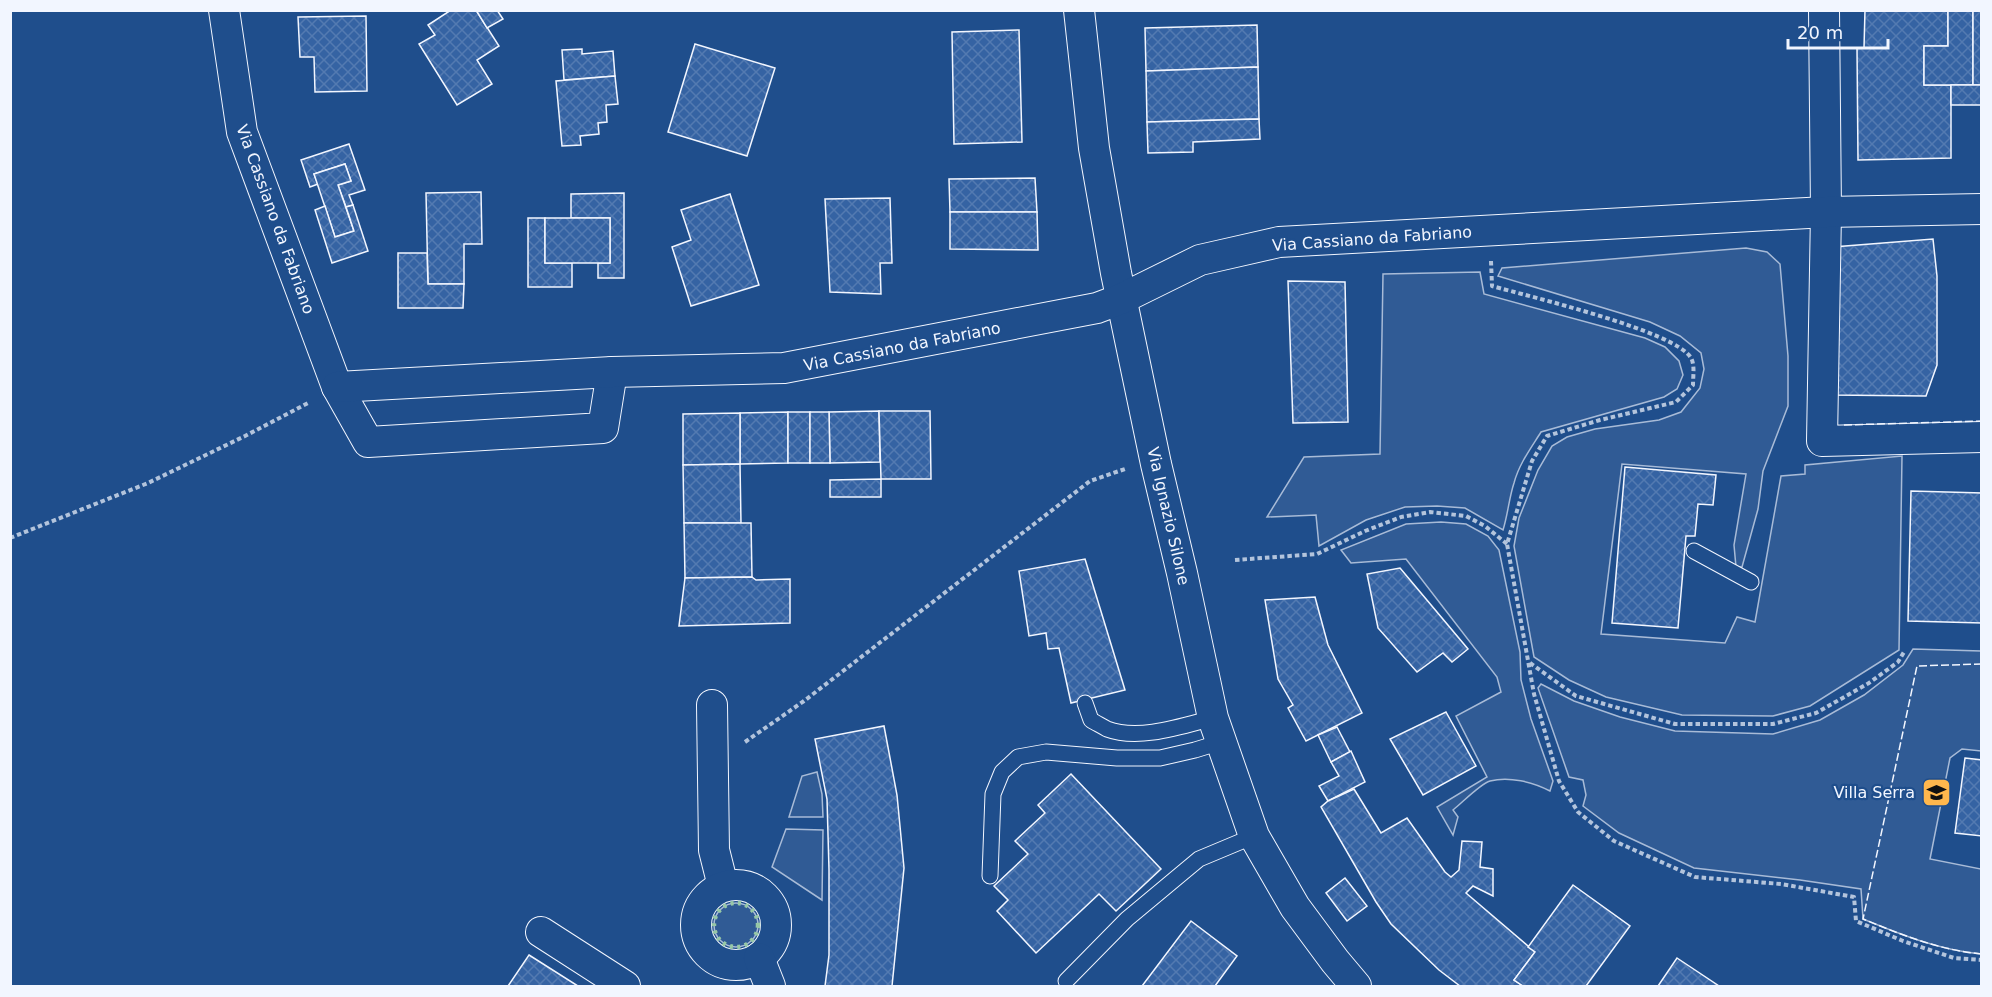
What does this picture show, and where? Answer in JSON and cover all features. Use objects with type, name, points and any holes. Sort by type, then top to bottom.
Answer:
[{"type":"street","name":"Via Cassiano da Fabriano","points":[[224,10],[242,132],[337,387],[368,442],[603,428],[612,372]]},
{"type":"street","name":"Via Ignazio Silone","points":[[1079,10],[1094,148],[1121,299],[1217,730],[1254,836],[1295,907],[1356,987]]},
{"type":"street","points":[[1824,10],[1826,212],[1822,441],[1982,437]]},
{"type":"street","name":"Via Cassiano da Fabriano","points":[[337,387],[612,372],[783,368],[1097,308],[1121,299],[1200,260],[1279,242],[1826,212],[1982,209]]},
{"type":"street","points":[[712,705],[711,765],[714,850],[723,886]]},
{"type":"street","points":[[737,884],[752,887],[764,895],[777,921],[775,935],[769,948],[759,958],[744,964],[729,965],[715,959],[704,949],[697,935],[696,920],[700,906],[710,894],[723,886],[737,884]]},
{"type":"street","points":[[541,932],[625,987]]},
{"type":"street","points":[[759,958],[770,987]]},
{"type":"lane","points":[[1694,551],[1751,582]]},
{"type":"lane","points":[[1085,703],[1091,720],[1108,729],[1128,733],[1217,730]]},
{"type":"lane","points":[[990,876],[993,794],[1002,772],[1018,757],[1046,752],[1117,758],[1160,758],[1195,750],[1217,730]]},
{"type":"lane","points":[[1066,981],[1127,919],[1199,859],[1254,836]]},
{"type":"path","points":[[1490,230],[1492,286],[1638,327],[1677,345],[1690,357],[1694,371],[1693,385],[1676,402],[1600,420],[1547,436],[1532,461],[1507,544],[1534,694],[1559,781],[1578,812],[1614,841],[1695,877],[1781,884],[1854,897],[1856,921],[1903,941],[1954,958],[1982,960]]},
{"type":"path","points":[[10,538],[148,483],[245,436],[337,387]]},
{"type":"path","points":[[711,765],[804,701],[1090,481],[1124,469],[1156,464]]},
{"type":"path","points":[[1235,560],[1317,554],[1392,520],[1430,512],[1467,516],[1485,526],[1507,544]]},
{"type":"path","points":[[1529,662],[1576,696],[1675,724],[1773,724],[1816,713],[1869,683],[1898,662],[1904,652]]},
{"type":"shaded area","points":[[1746,248],[1767,252],[1780,264],[1788,356],[1788,406],[1763,471],[1758,509],[1742,567],[1736,567],[1734,545],[1746,474],[1622,464],[1601,634],[1725,643],[1737,617],[1755,622],[1781,476],[1805,474],[1805,465],[1902,456],[1899,650],[1810,706],[1773,716],[1682,715],[1606,697],[1569,680],[1534,657],[1514,546],[1519,518],[1538,470],[1552,446],[1567,437],[1595,429],[1659,420],[1681,412],[1700,388],[1704,369],[1701,353],[1680,336],[1650,322],[1498,276],[1502,268]]},
{"type":"shaded area","points":[[1480,272],[1484,294],[1645,338],[1665,347],[1679,361],[1683,375],[1677,389],[1664,397],[1541,432],[1516,476],[1503,530],[1465,508],[1405,507],[1366,520],[1319,546],[1316,515],[1267,517],[1304,457],[1380,454],[1383,274]]},
{"type":"shaded area","points":[[1441,522],[1466,524],[1488,536],[1499,550],[1520,652],[1521,680],[1531,719],[1553,781],[1550,791],[1513,780],[1486,783],[1453,810],[1458,817],[1453,835],[1437,807],[1487,777],[1456,716],[1501,692],[1497,677],[1406,559],[1351,563],[1341,550],[1406,524]]},
{"type":"shaded area","points":[[1913,649],[1981,651],[1981,751],[1962,749],[1950,758],[1930,859],[1981,869],[1981,954],[1935,945],[1863,919],[1861,889],[1694,868],[1619,833],[1583,806],[1586,795],[1583,780],[1569,777],[1538,688],[1541,684],[1574,701],[1620,717],[1675,731],[1773,734],[1820,720],[1864,695],[1903,665]]},
{"type":"shaded area","points":[[817,772],[822,794],[823,817],[789,817],[802,776]]},
{"type":"shaded area","points":[[786,829],[823,830],[822,900],[772,867]]},
{"type":"shaded area","points":[[736,903],[751,910],[758,925],[751,940],[736,947],[721,940],[714,925],[721,910]]},
{"type":"building","points":[[451,10],[476,10],[499,46],[477,60],[492,84],[457,105],[419,44],[435,35],[428,25]]},
{"type":"building","points":[[476,10],[497,10],[503,19],[487,28]]},
{"type":"building","points":[[1865,10],[1948,10],[1948,46],[1924,46],[1924,85],[1951,85],[1951,158],[1858,160],[1857,48],[1864,48]]},
{"type":"building","points":[[1948,10],[1973,10],[1973,85],[1924,85],[1924,46],[1948,46]]},
{"type":"building","points":[[1973,10],[1982,10],[1982,85],[1973,85]]},
{"type":"building","points":[[366,16],[367,91],[315,92],[314,57],[300,57],[298,17]]},
{"type":"building","points":[[1257,25],[1258,67],[1146,71],[1145,28]]},
{"type":"building","points":[[1019,30],[1022,142],[954,144],[952,32]]},
{"type":"building","points":[[695,44],[775,68],[747,156],[668,132]]},
{"type":"building","points":[[582,49],[582,54],[613,51],[615,76],[564,80],[562,50]]},
{"type":"building","points":[[1258,67],[1259,119],[1147,122],[1146,71]]},
{"type":"building","points":[[615,76],[618,104],[606,105],[607,122],[598,123],[599,134],[580,136],[581,145],[562,146],[556,81]]},
{"type":"building","points":[[1951,85],[1982,85],[1982,105],[1951,105]]},
{"type":"building","points":[[1259,119],[1260,139],[1193,142],[1193,152],[1148,153],[1147,122]]},
{"type":"building","points":[[349,144],[365,190],[349,195],[353,205],[346,207],[338,185],[351,181],[345,164],[314,174],[318,184],[310,187],[301,160]]},
{"type":"building","points":[[345,164],[351,181],[338,185],[354,231],[335,237],[314,174]]},
{"type":"building","points":[[1035,178],[1037,212],[950,212],[949,179]]},
{"type":"building","points":[[481,192],[482,244],[464,244],[464,284],[428,284],[426,193]]},
{"type":"building","points":[[624,193],[624,278],[598,278],[598,263],[610,263],[610,218],[571,218],[571,194]]},
{"type":"building","points":[[730,194],[759,285],[691,306],[672,247],[691,240],[681,210]]},
{"type":"building","points":[[890,198],[892,263],[880,263],[881,294],[830,292],[825,199]]},
{"type":"building","points":[[353,205],[368,251],[332,263],[315,210],[325,206],[335,237],[354,231],[346,207]]},
{"type":"building","points":[[950,212],[1037,212],[1038,250],[950,249]]},
{"type":"building","points":[[528,218],[545,218],[545,263],[572,263],[572,287],[528,287]]},
{"type":"building","points":[[545,218],[610,218],[610,263],[545,263]]},
{"type":"building","points":[[1933,239],[1937,276],[1937,365],[1926,396],[1832,395],[1833,247]]},
{"type":"building","points":[[398,253],[427,253],[428,284],[464,284],[463,308],[398,308]]},
{"type":"building","points":[[1288,281],[1345,282],[1348,422],[1293,423]]},
{"type":"building","points":[[879,411],[880,462],[830,463],[829,412]]},
{"type":"building","points":[[879,411],[930,411],[931,479],[881,479]]},
{"type":"building","points":[[788,412],[788,463],[740,464],[740,413]]},
{"type":"building","points":[[788,412],[810,412],[810,463],[788,463]]},
{"type":"building","points":[[810,412],[829,412],[830,463],[810,463]]},
{"type":"building","points":[[740,413],[740,464],[683,465],[683,414]]},
{"type":"building","points":[[740,464],[741,523],[684,523],[683,465]]},
{"type":"building","points":[[1625,467],[1716,475],[1713,505],[1698,504],[1695,536],[1686,536],[1678,628],[1612,623]]},
{"type":"building","points":[[881,479],[881,497],[830,497],[830,480]]},
{"type":"building","points":[[1911,491],[1982,493],[1982,623],[1908,621]]},
{"type":"building","points":[[684,523],[751,523],[752,577],[685,578]]},
{"type":"building","points":[[1085,559],[1125,690],[1071,703],[1059,648],[1048,649],[1046,633],[1029,636],[1019,571]]},
{"type":"building","points":[[1400,568],[1468,649],[1452,662],[1443,653],[1417,672],[1378,628],[1367,574]]},
{"type":"building","points":[[752,577],[756,580],[790,579],[790,623],[679,626],[685,578]]},
{"type":"building","points":[[1315,597],[1328,645],[1362,713],[1306,741],[1288,708],[1293,705],[1278,679],[1265,600]]},
{"type":"building","points":[[1446,712],[1476,766],[1423,795],[1390,739]]},
{"type":"building","points":[[884,726],[897,795],[904,868],[892,986],[825,986],[829,955],[827,799],[815,739]]},
{"type":"building","points":[[1337,727],[1350,752],[1331,762],[1318,735]]},
{"type":"building","points":[[1351,751],[1365,782],[1328,801],[1319,786],[1339,776],[1331,762]]},
{"type":"building","points":[[1965,758],[1982,760],[1982,836],[1955,833]]},
{"type":"building","points":[[1071,774],[1161,869],[1116,911],[1099,894],[1036,953],[997,911],[1008,900],[994,886],[1028,854],[1015,841],[1045,813],[1038,805]]},
{"type":"building","points":[[1354,789],[1381,833],[1407,818],[1445,872],[1451,877],[1459,870],[1462,841],[1482,842],[1480,867],[1493,869],[1493,896],[1473,886],[1466,893],[1535,952],[1514,980],[1523,986],[1460,986],[1439,970],[1391,924],[1321,807],[1328,801]]},
{"type":"building","points":[[1345,878],[1367,906],[1347,921],[1326,893]]},
{"type":"building","points":[[1573,885],[1630,926],[1586,986],[1523,986],[1514,980],[1535,952],[1528,947]]},
{"type":"building","points":[[1191,921],[1237,956],[1215,986],[1142,986]]},
{"type":"building","points":[[529,955],[578,986],[508,986]]},
{"type":"building","points":[[1677,958],[1719,986],[1658,986]]},
{"type":"hedge","points":[[736,903],[751,910],[758,925],[751,940],[736,947],[721,940],[714,925],[721,910],[736,903]]},
{"type":"fence","points":[[1844,425],[1982,421]]},
{"type":"fence","points":[[1982,664],[1917,666],[1863,919],[1936,945],[1982,954]]},
{"type":"place","name":"Villa Serra","points":[[1936,792]]}]
